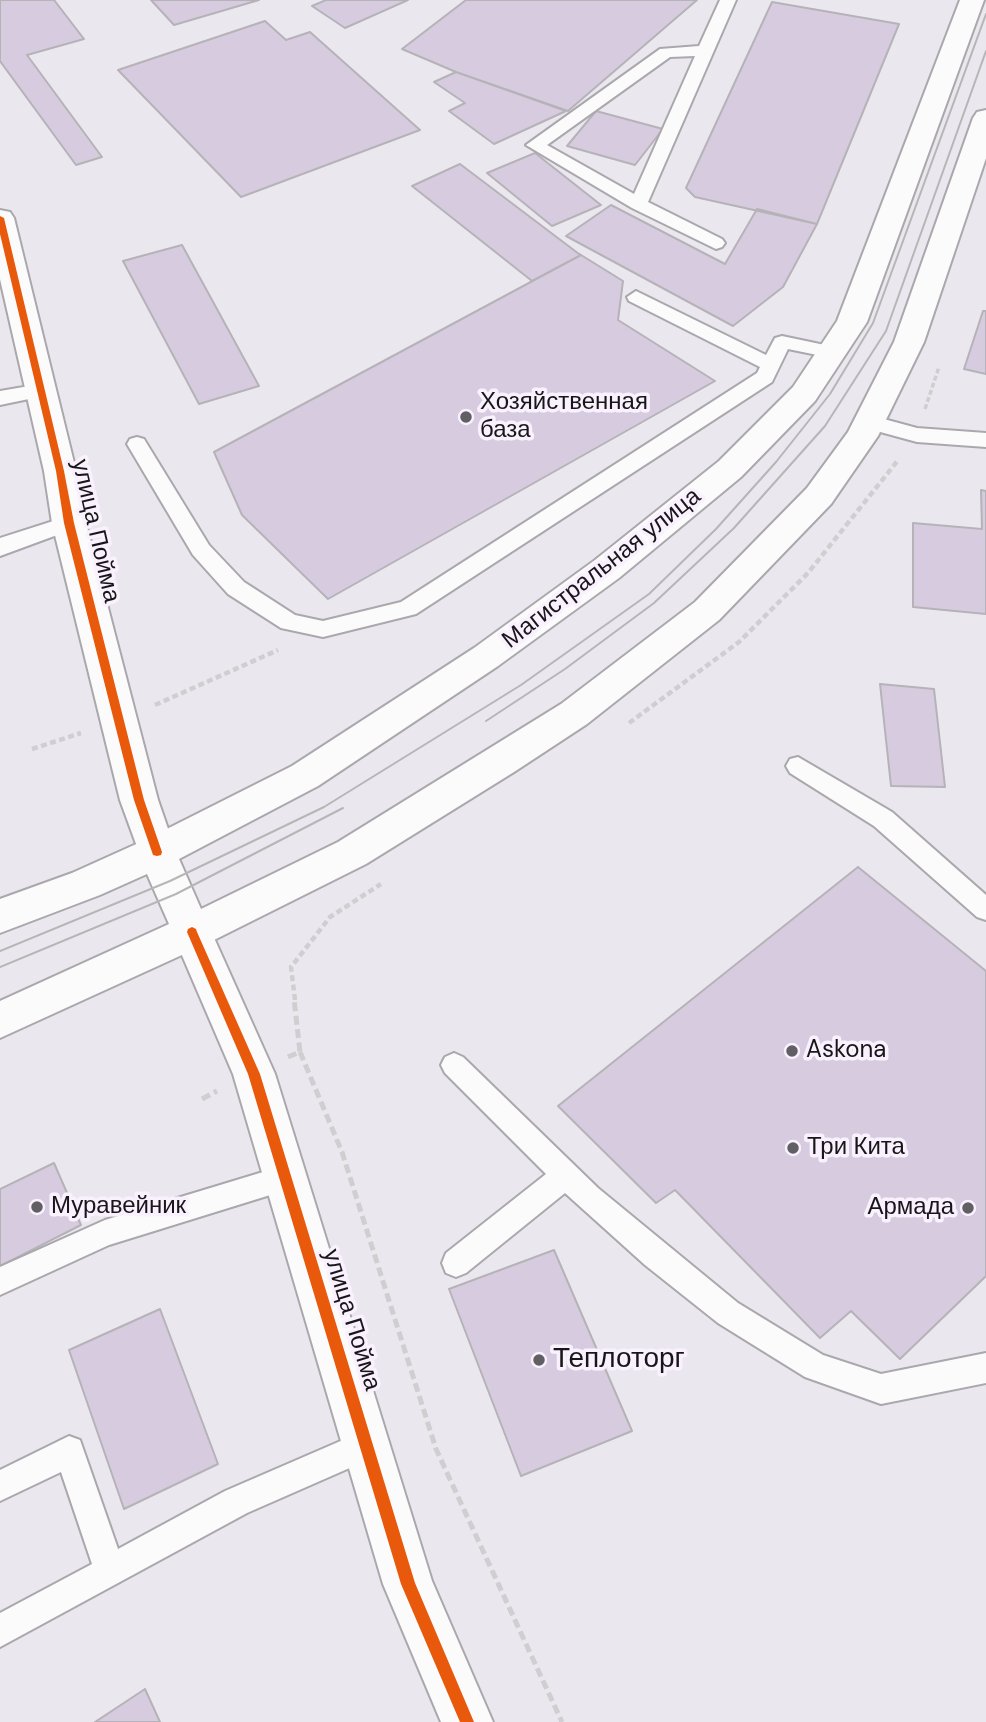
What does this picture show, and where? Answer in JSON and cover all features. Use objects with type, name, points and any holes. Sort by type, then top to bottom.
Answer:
[{"type":"main road","name":"Магистральная улица","points":[[0,916],[86,884],[157,852],[305,776],[486,657],[607,569],[730,469],[804,394],[852,322],[972,0]]},
{"type":"main road","points":[[0,1020],[192,932],[352,853],[501,762],[608,688],[707,611],[819,496],[862,436],[909,342],[986,118]]},
{"type":"main road","name":"улица Пойма","points":[[0,218],[69,523],[139,800],[157,852],[254,1074],[408,1584],[467,1722]]},
{"type":"lane","points":[[638,204],[728,0]]},
{"type":"lane","points":[[706,51],[666,52],[535,145],[638,204],[716,243]]},
{"type":"lane","points":[[636,298],[771,365]]},
{"type":"lane","points":[[137,444],[201,550],[236,588],[289,622],[323,629],[408,608],[765,377],[782,342],[832,352]]},
{"type":"lane","points":[[0,398],[41,390]]},
{"type":"lane","points":[[869,422],[917,435],[986,440]]},
{"type":"lane","points":[[0,548],[8,542],[69,523]]},
{"type":"lane","points":[[798,766],[883,819],[986,910]]},
{"type":"lane","points":[[454,1065],[566,1175],[655,1255],[729,1313],[815,1367],[881,1389],[986,1368]]},
{"type":"lane","points":[[456,1263],[566,1175]]},
{"type":"lane","points":[[0,1282],[105,1233],[286,1178]]},
{"type":"lane","points":[[0,1631],[236,1502],[366,1445]]},
{"type":"lane","points":[[0,1486],[69,1451],[110,1571]]},
{"type":"path","points":[[172,698],[280,650]]},
{"type":"path","points":[[300,1052],[342,1152],[436,1449],[562,1722]]},
{"type":"building","points":[[0,0],[54,0],[84,39],[27,55],[102,157],[76,165],[0,61]]},
{"type":"building","points":[[151,0],[259,0],[174,25]]},
{"type":"building","points":[[326,0],[408,0],[345,28],[312,6]]},
{"type":"building","points":[[466,0],[697,0],[568,111],[456,72],[402,49]]},
{"type":"building","points":[[772,2],[899,24],[817,224],[695,197],[686,188]]},
{"type":"building","points":[[265,21],[286,40],[310,32],[420,130],[241,197],[118,70]]},
{"type":"building","points":[[456,72],[566,111],[494,144],[449,111],[465,103],[434,82]]},
{"type":"building","points":[[596,111],[663,129],[635,165],[567,146]]},
{"type":"building","points":[[535,153],[601,205],[552,226],[487,173]]},
{"type":"building","points":[[460,164],[581,255],[532,281],[412,186]]},
{"type":"building","points":[[611,205],[725,264],[757,209],[817,224],[783,287],[733,326],[566,236]]},
{"type":"building","points":[[182,245],[259,386],[199,404],[123,261]]},
{"type":"building","name":"Хозяйственная база","points":[[581,255],[623,281],[618,320],[715,381],[328,599],[242,515],[214,452]]},
{"type":"building","points":[[983,311],[986,311],[986,374],[964,369]]},
{"type":"building","points":[[981,490],[986,491],[986,614],[913,607],[913,523],[982,529]]},
{"type":"building","points":[[880,684],[934,689],[945,787],[891,786]]},
{"type":"building","name":"Три Кита","points":[[858,867],[986,971],[986,1276],[900,1359],[851,1311],[820,1338],[675,1190],[656,1203],[558,1106]]},
{"type":"building","name":"Муравейник","points":[[54,1163],[81,1225],[0,1266],[0,1189]]},
{"type":"building","name":"Теплоторг","points":[[554,1250],[632,1431],[521,1476],[449,1289]]},
{"type":"building","points":[[160,1309],[218,1464],[124,1509],[69,1350]]},
{"type":"building","points":[[145,1689],[160,1722],[95,1722]]},
{"type":"tram line","points":[[0,951],[170,881],[324,807],[521,685],[649,594],[716,529],[776,462],[830,394],[873,323],[986,14]]},
{"type":"tram line","points":[[486,721],[565,669],[654,603],[734,528],[825,426],[886,331],[986,51]]},
{"type":"tram line","points":[[0,967],[176,894],[343,808]]},
{"type":"cycle path","points":[[0,218],[60,471],[69,523],[139,800],[157,852]]},
{"type":"cycle path","points":[[192,932],[254,1074],[408,1584],[467,1722]]},
{"type":"place","name":"Хозяйственная база","points":[[466,417]]},
{"type":"place","name":"Askona","points":[[792,1051]]},
{"type":"place","name":"Три Кита","points":[[793,1148]]},
{"type":"place","name":"Муравейник","points":[[37,1207]]},
{"type":"place","name":"Армада","points":[[968,1208]]},
{"type":"place","name":"Теплоторг","points":[[539,1360]]}]
